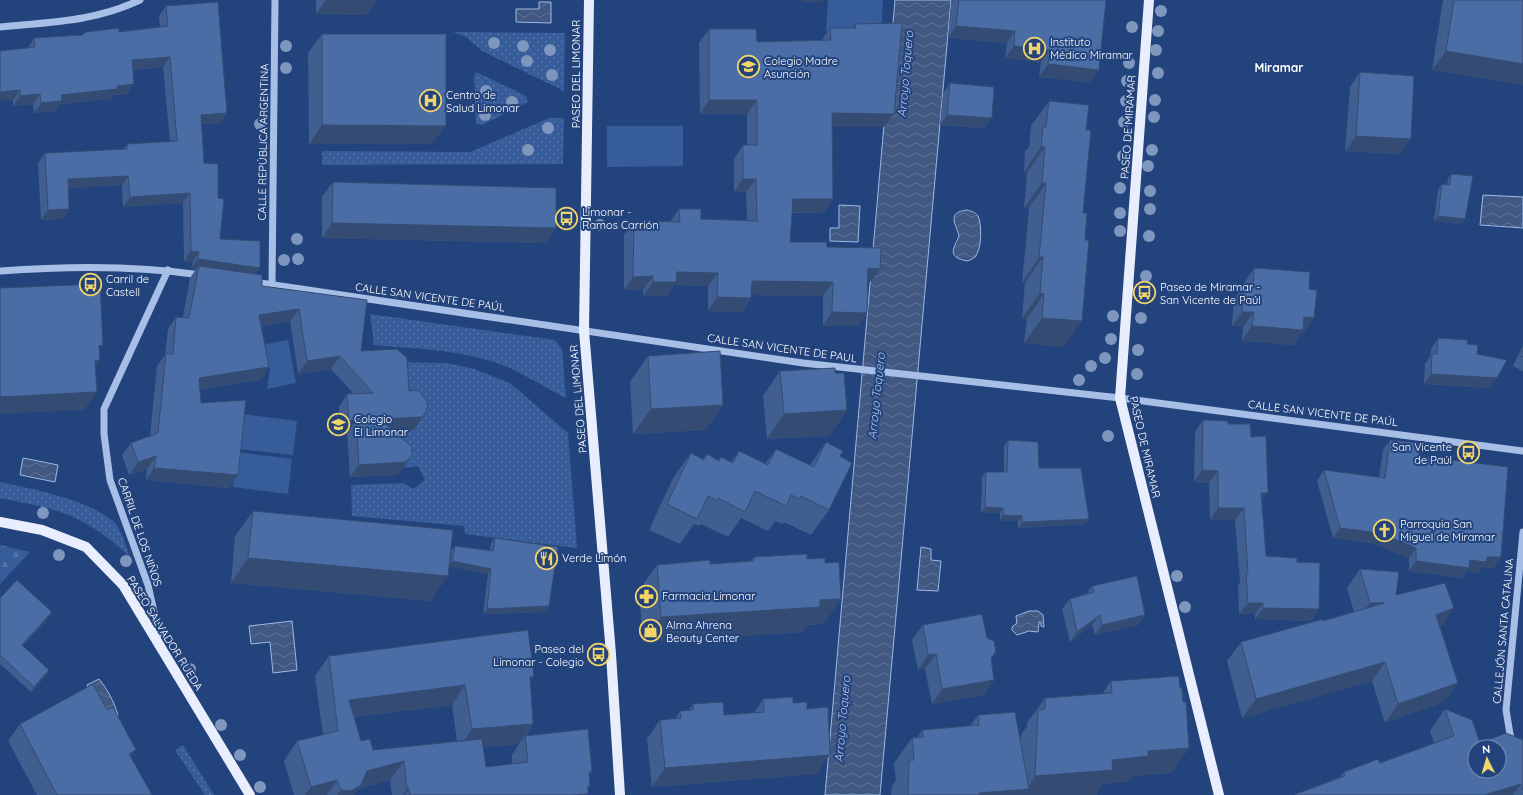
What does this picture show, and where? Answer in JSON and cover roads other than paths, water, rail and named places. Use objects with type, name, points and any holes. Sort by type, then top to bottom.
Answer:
[{"type":"main road","name":"PASEO DEL LIMONAR","points":[[589,0],[584,331],[611,654],[620,795]]},
{"type":"main road","name":"PASEO DE MIRAMAR","points":[[1149,0],[1120,398],[1219,795]]},
{"type":"main road","name":"PASEO SALVADOR RUEDA","points":[[0,522],[42,530],[86,548],[123,585],[250,795]]},
{"type":"street","points":[[0,27],[83,19],[116,11],[140,0]]},
{"type":"street","name":"CALLE REPÚBLICA ARGENTINA","points":[[272,285],[275,0]]},
{"type":"street","points":[[0,271],[91,268],[168,270],[212,276]]},
{"type":"street","name":"CARRIL DE LOS NIÑOS","points":[[161,646],[148,585],[110,480],[104,434],[104,409],[168,270]]},
{"type":"street","points":[[242,281],[272,285]]},
{"type":"street","name":"CALLE SAN VICENTE DE PAÚL","points":[[272,285],[584,331]]},
{"type":"street","name":"CALLE SAN VICENTE DE PAUL","points":[[584,331],[803,363],[1120,398]]},
{"type":"street","name":"CALLE SAN VICENTE DE PAÚL","points":[[1120,398],[1523,451]]},
{"type":"street","name":"CALLEJÓN SANTA CATALINA","points":[[1523,532],[1506,710],[1511,740],[1523,751]]},
{"type":"water","name":"Arroyo Toquero","points":[[895,0],[951,0],[880,795],[825,795]]},
{"type":"water","points":[[539,2],[551,2],[551,23],[516,22],[516,9],[539,9]]},
{"type":"water","points":[[1483,195],[1523,197],[1523,228],[1480,225]]},
{"type":"water","points":[[839,205],[860,206],[858,242],[830,241],[830,228],[839,228]]},
{"type":"water","points":[[967,210],[978,216],[981,231],[977,253],[974,258],[967,261],[956,257],[953,252],[959,236],[954,217],[956,214]]},
{"type":"water","points":[[23,458],[58,465],[55,482],[20,475]]},
{"type":"water","points":[[921,547],[931,549],[931,560],[941,561],[938,591],[917,590]]},
{"type":"water","points":[[1029,611],[1038,611],[1043,615],[1044,627],[1041,626],[1041,622],[1039,622],[1038,632],[1029,631],[1017,635],[1012,630],[1012,627],[1017,623],[1016,616]]},
{"type":"water","points":[[292,621],[297,670],[273,673],[270,642],[251,644],[249,626]]},
{"type":"water","points":[[99,679],[115,705],[118,715],[115,720],[90,692],[87,685]]},
{"type":"place","name":"Instituto Médico Miramar","points":[[1035,48]]},
{"type":"place","name":"Colegio Madre Asunción","points":[[749,67]]},
{"type":"place","name":"Centro de Salud Limonar","points":[[430,101]]},
{"type":"place","name":"Limonar - Ramos Carrión","points":[[567,218]]},
{"type":"place","name":"Carril de Castell","points":[[91,285]]},
{"type":"place","name":"Paseo de Miramar - San Vicente de Paúl","points":[[1145,293]]},
{"type":"place","name":"Colegio El Limonar","points":[[339,425]]},
{"type":"place","name":"San Vicente de Paúl","points":[[1468,453]]},
{"type":"place","name":"Parroquia San Miguel de Miramar","points":[[1384,530]]},
{"type":"place","name":"Verde Limón","points":[[546,558]]},
{"type":"place","name":"Farmacia Limonar","points":[[646,596]]},
{"type":"place","name":"Alma Ahrena Beauty Center","points":[[650,631]]},
{"type":"place","name":"Paseo del Limonar - Colegio","points":[[599,655]]},
{"type":"district","name":"Miramar","points":[[1279,67]]}]
